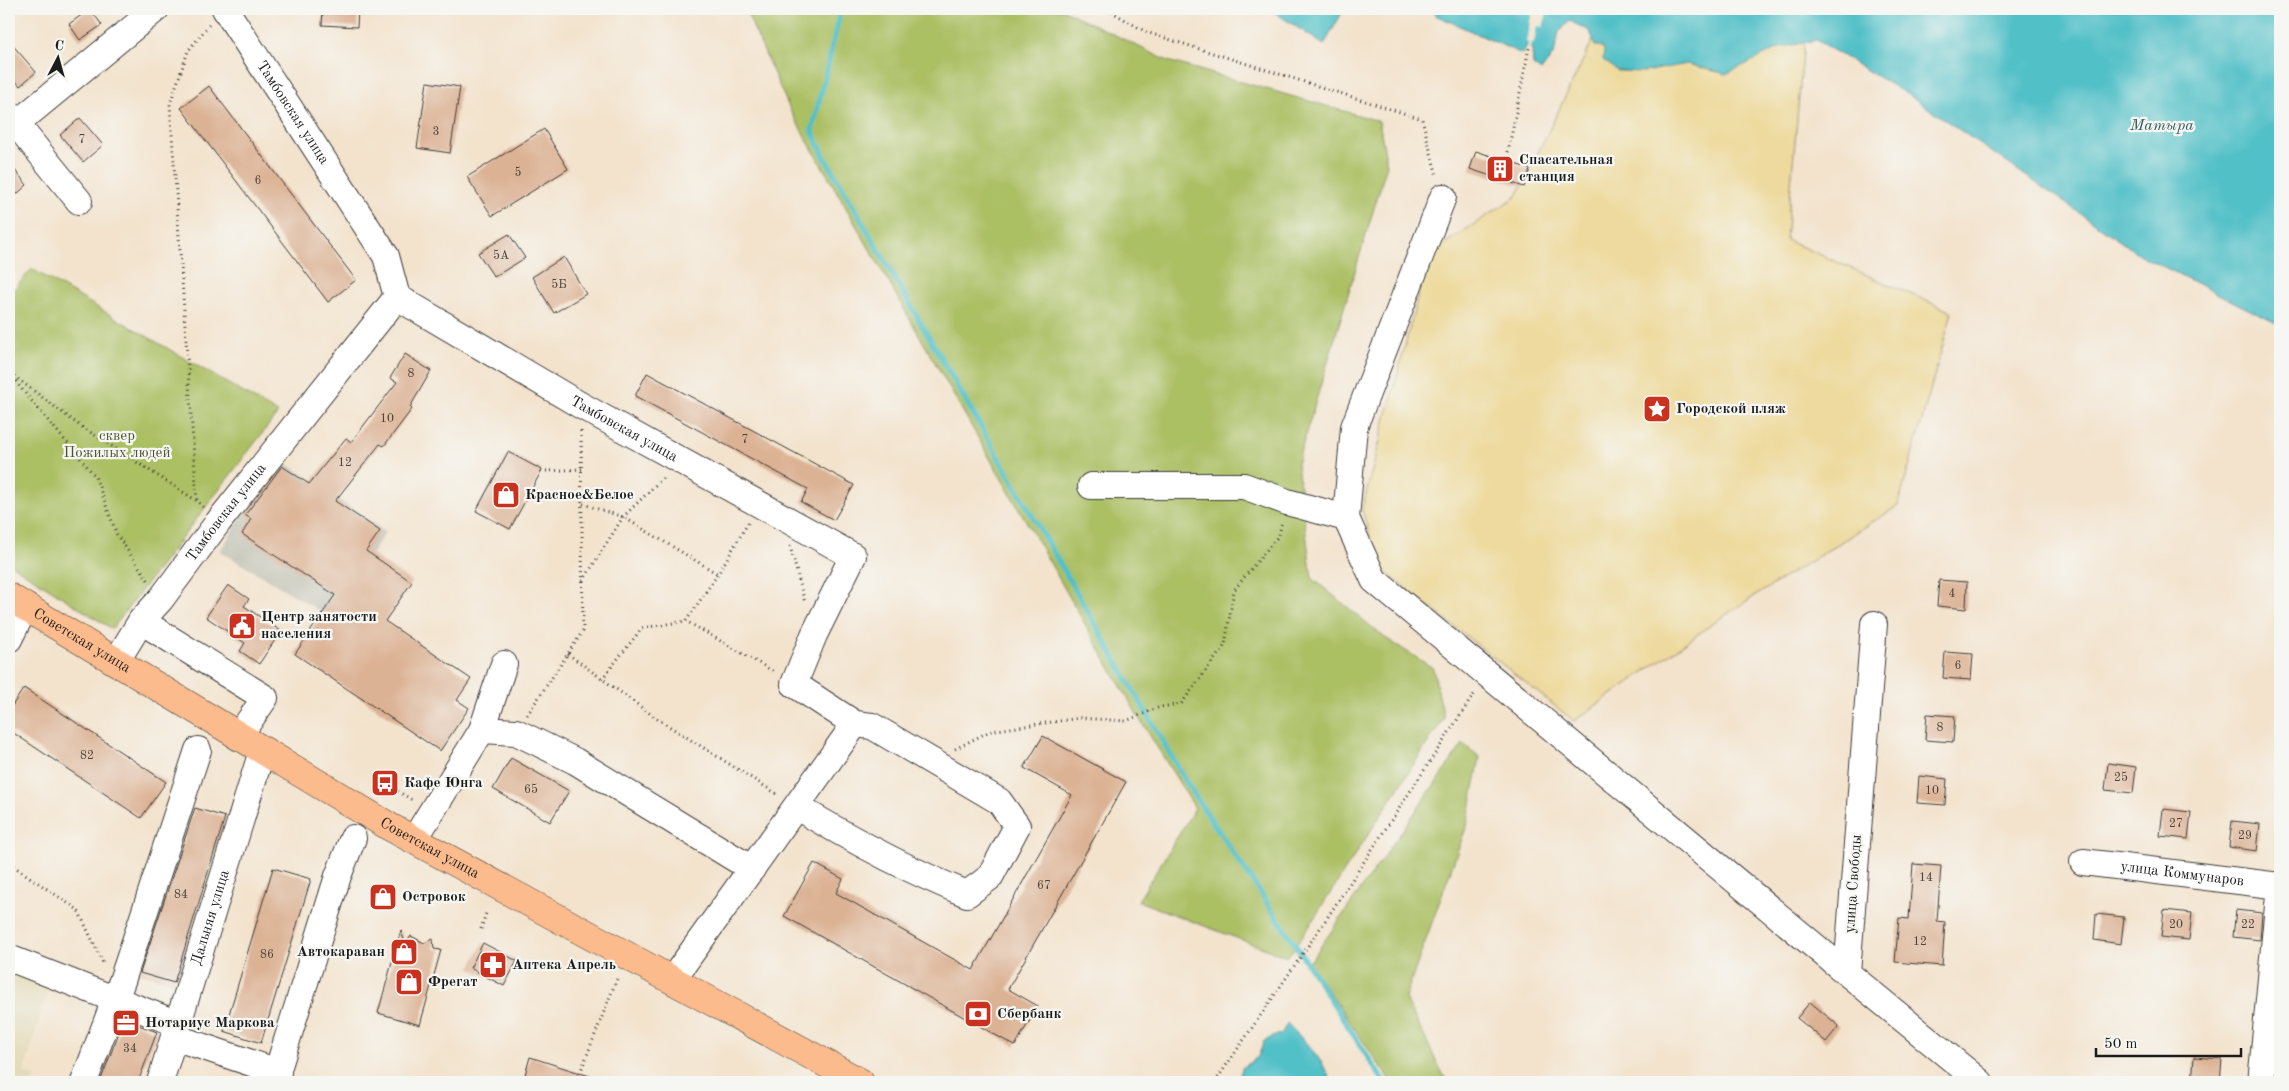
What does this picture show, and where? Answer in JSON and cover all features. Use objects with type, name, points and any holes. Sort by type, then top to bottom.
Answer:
[{"type":"main road","name":"Советская улица","points":[[17,602],[262,752],[414,840],[860,1082]]},
{"type":"street","points":[[79,201],[12,119],[156,9]]},
{"type":"street","name":"Тамбовская улица","points":[[218,16],[386,256],[397,296],[580,404],[783,519],[853,556],[814,635]]},
{"type":"street","points":[[1443,197],[1354,427],[1346,518],[1374,580],[1980,1082]]},
{"type":"street","name":"Тамбовская улица","points":[[116,662],[141,621],[161,599],[219,521],[397,296]]},
{"type":"street","points":[[1091,486],[1244,486],[1287,502],[1346,518]]},
{"type":"street","points":[[9,639],[17,602]]},
{"type":"street","points":[[141,621],[265,698],[238,737]]},
{"type":"street","name":"улица Свободы","points":[[1848,973],[1874,624]]},
{"type":"street","points":[[797,807],[872,851],[923,877],[967,894],[990,877],[1017,826],[999,801],[872,726],[855,724],[794,684],[814,635]]},
{"type":"street","points":[[414,840],[482,730],[504,664]]},
{"type":"street","points":[[672,980],[855,724]]},
{"type":"street","points":[[482,730],[516,732],[575,761],[752,869]]},
{"type":"street","points":[[84,1082],[118,991],[198,750]]},
{"type":"street","name":"Дальняя улица","points":[[160,1082],[262,752]]},
{"type":"street","points":[[9,958],[118,991],[176,1030],[276,1077],[338,876],[353,838]]},
{"type":"street","name":"улица Коммунаров","points":[[2083,862],[2280,885]]},
{"type":"street","points":[[2261,1082],[2280,885]]},
{"type":"path","points":[[1107,9],[1146,32],[1422,119],[1443,197]]},
{"type":"path","points":[[197,502],[170,104],[188,51],[218,16]]},
{"type":"path","points":[[1507,157],[1529,48]]},
{"type":"path","points":[[9,373],[79,424],[197,502],[219,521]]},
{"type":"path","points":[[9,373],[96,476],[117,535],[161,599]]},
{"type":"path","points":[[516,732],[583,631],[583,504],[580,404]]},
{"type":"path","points":[[582,582],[623,517],[681,460]]},
{"type":"path","points":[[546,471],[582,469]]},
{"type":"path","points":[[932,761],[990,731],[1080,718],[1126,721],[1152,710],[1181,704],[1225,645],[1234,590],[1279,535],[1287,502]]},
{"type":"path","points":[[583,504],[623,517],[718,574]]},
{"type":"path","points":[[686,621],[718,574],[759,504]]},
{"type":"path","points":[[783,519],[814,635]]},
{"type":"path","points":[[602,679],[642,628],[686,621],[794,684]]},
{"type":"path","points":[[568,654],[656,718],[797,807]]},
{"type":"path","points":[[1215,1082],[1292,970],[1488,674]]},
{"type":"path","points":[[385,783],[414,802]]},
{"type":"path","points":[[9,862],[78,910],[108,975],[118,991]]},
{"type":"path","points":[[481,929],[486,913]]},
{"type":"path","points":[[580,1073],[626,956]]},
{"type":"shaded area","points":[[279,458],[385,532],[332,618],[220,551]]},
{"type":"shaded area","points":[[9,948],[70,968],[65,989],[48,987],[24,1073],[36,1077],[34,1082],[9,1082]]},
{"type":"green space","points":[[745,9],[1062,9],[1168,61],[1379,121],[1387,165],[1297,464],[1312,578],[1384,637],[1433,668],[1444,718],[1287,957],[1138,901],[1195,808],[1139,718],[791,112]]},
{"type":"green space","name":"сквер Пожилых людей","points":[[32,269],[278,413],[112,629],[9,563],[9,295]]},
{"type":"green space","points":[[1463,744],[1480,757],[1467,825],[1405,998],[1447,1082],[1391,1082],[1309,963]]},
{"type":"sand","name":"Городской пляж","points":[[1608,9],[1807,9],[1786,240],[1952,312],[1898,506],[1725,615],[1574,721],[1379,567],[1362,509],[1429,254],[1517,196]]},
{"type":"water","points":[[1265,9],[1344,9],[1324,45],[1274,12]]},
{"type":"water","name":"Матыра","points":[[1431,9],[2280,9],[2280,325],[2140,255],[1915,99],[1816,40],[1779,48],[1726,74],[1687,64],[1644,72],[1618,71],[1603,60],[1604,49],[1600,46],[1595,46],[1590,31],[1570,21],[1559,32],[1554,54],[1541,71],[1533,65],[1532,49],[1526,46],[1522,54],[1435,15]]},
{"type":"water","points":[[1287,1023],[1318,1058],[1328,1073],[1331,1082],[1238,1082],[1242,1068],[1258,1057],[1264,1041],[1282,1033]]},
{"type":"pier","points":[[1528,9],[1548,9],[1543,27],[1537,26],[1534,43],[1531,43],[1530,49],[1528,48],[1528,42],[1526,42],[1532,12],[1528,11]]},
{"type":"building","points":[[90,9],[102,25],[80,40],[69,24]]},
{"type":"building","points":[[323,9],[358,9],[357,27],[322,25]]},
{"type":"building","points":[[9,41],[36,72],[20,86],[9,73]]},
{"type":"building","points":[[427,82],[460,87],[450,153],[417,148]]},
{"type":"building","points":[[209,86],[356,280],[328,302],[181,108]]},
{"type":"building","points":[[80,118],[103,145],[83,162],[60,135]]},
{"type":"building","points":[[544,129],[568,169],[492,216],[467,177]]},
{"type":"building","name":"Спасательная станция","points":[[1476,151],[1530,169],[1524,187],[1470,169]]},
{"type":"building","points":[[9,163],[27,185],[9,201]]},
{"type":"building","points":[[509,234],[525,258],[494,277],[478,253]]},
{"type":"building","points":[[564,257],[586,294],[554,313],[532,277]]},
{"type":"building","points":[[405,354],[431,371],[410,407],[412,409],[384,446],[380,444],[335,501],[380,531],[366,551],[412,582],[385,621],[471,679],[457,700],[469,708],[440,751],[295,654],[335,595],[242,534],[251,519],[245,515],[282,466],[309,484],[346,438],[351,442],[397,382],[390,378]]},
{"type":"building","points":[[647,373],[854,485],[834,520],[801,502],[808,489],[635,396]]},
{"type":"building","name":"Красное&Белое","points":[[508,452],[542,470],[510,529],[476,511]]},
{"type":"building","points":[[1939,580],[1967,582],[1966,609],[1937,606]]},
{"type":"building","name":"Центр занятости населения","points":[[228,585],[249,599],[244,606],[281,631],[259,664],[240,651],[245,643],[206,617]]},
{"type":"building","points":[[1945,652],[1973,654],[1971,680],[1943,678]]},
{"type":"building","points":[[24,688],[166,782],[141,818],[9,730],[9,710]]},
{"type":"building","points":[[1927,714],[1955,716],[1953,742],[1925,740]]},
{"type":"building","points":[[1043,736],[1126,782],[1008,989],[1038,1006],[1015,1046],[784,916],[814,863],[843,879],[836,893],[973,970],[1072,795],[1024,768]]},
{"type":"building","points":[[511,758],[569,791],[550,822],[493,789]]},
{"type":"building","points":[[2108,763],[2136,767],[2133,793],[2105,790]]},
{"type":"building","points":[[1919,776],[1947,779],[1945,805],[1917,803]]},
{"type":"building","points":[[195,808],[225,817],[174,983],[140,973]]},
{"type":"building","points":[[2163,809],[2191,812],[2188,839],[2160,836]]},
{"type":"building","points":[[2232,821],[2260,824],[2257,851],[2229,847]]},
{"type":"building","points":[[1913,864],[1941,866],[1937,921],[1945,922],[1942,966],[1895,962],[1899,918],[1909,919]]},
{"type":"building","points":[[273,868],[311,879],[261,1043],[224,1031]]},
{"type":"building","points":[[2164,910],[2192,913],[2189,940],[2161,937]]},
{"type":"building","points":[[2236,910],[2262,913],[2260,940],[2233,937]]},
{"type":"building","points":[[2096,914],[2124,917],[2121,944],[2094,940]]},
{"type":"building","name":"Фрегат","points":[[401,930],[405,944],[411,936],[424,943],[433,939],[434,949],[441,950],[420,1025],[378,1013]]},
{"type":"building","name":"Аптека Апрель","points":[[483,943],[517,961],[504,986],[470,968]]},
{"type":"building","points":[[1810,1002],[1839,1026],[1826,1042],[1797,1018]]},
{"type":"building","points":[[123,1022],[132,1025],[133,1023],[157,1032],[138,1082],[100,1082]]},
{"type":"building","points":[[530,1057],[599,1079],[598,1082],[523,1082]]},
{"type":"building","points":[[2194,1057],[2222,1059],[2220,1082],[2192,1082]]},
{"type":"waterway","points":[[841,9],[812,131],[823,154],[1191,790],[1296,946],[1384,1082]]},
{"type":"place","name":"Спасательная станция","points":[[1500,169]]},
{"type":"place","name":"Городской пляж","points":[[1657,409]]},
{"type":"place","name":"Красное&Белое","points":[[506,495]]},
{"type":"place","name":"Центр занятости населения","points":[[242,626]]},
{"type":"place","name":"Кафе Юнга","points":[[385,783]]},
{"type":"place","name":"Островок","points":[[383,897]]},
{"type":"place","name":"Автокараван","points":[[404,952]]},
{"type":"place","name":"Аптека Апрель","points":[[493,965]]},
{"type":"place","name":"Фрегат","points":[[409,982]]},
{"type":"place","name":"Сбербанк","points":[[978,1014]]},
{"type":"place","name":"Нотариус Маркова","points":[[126,1023]]}]
